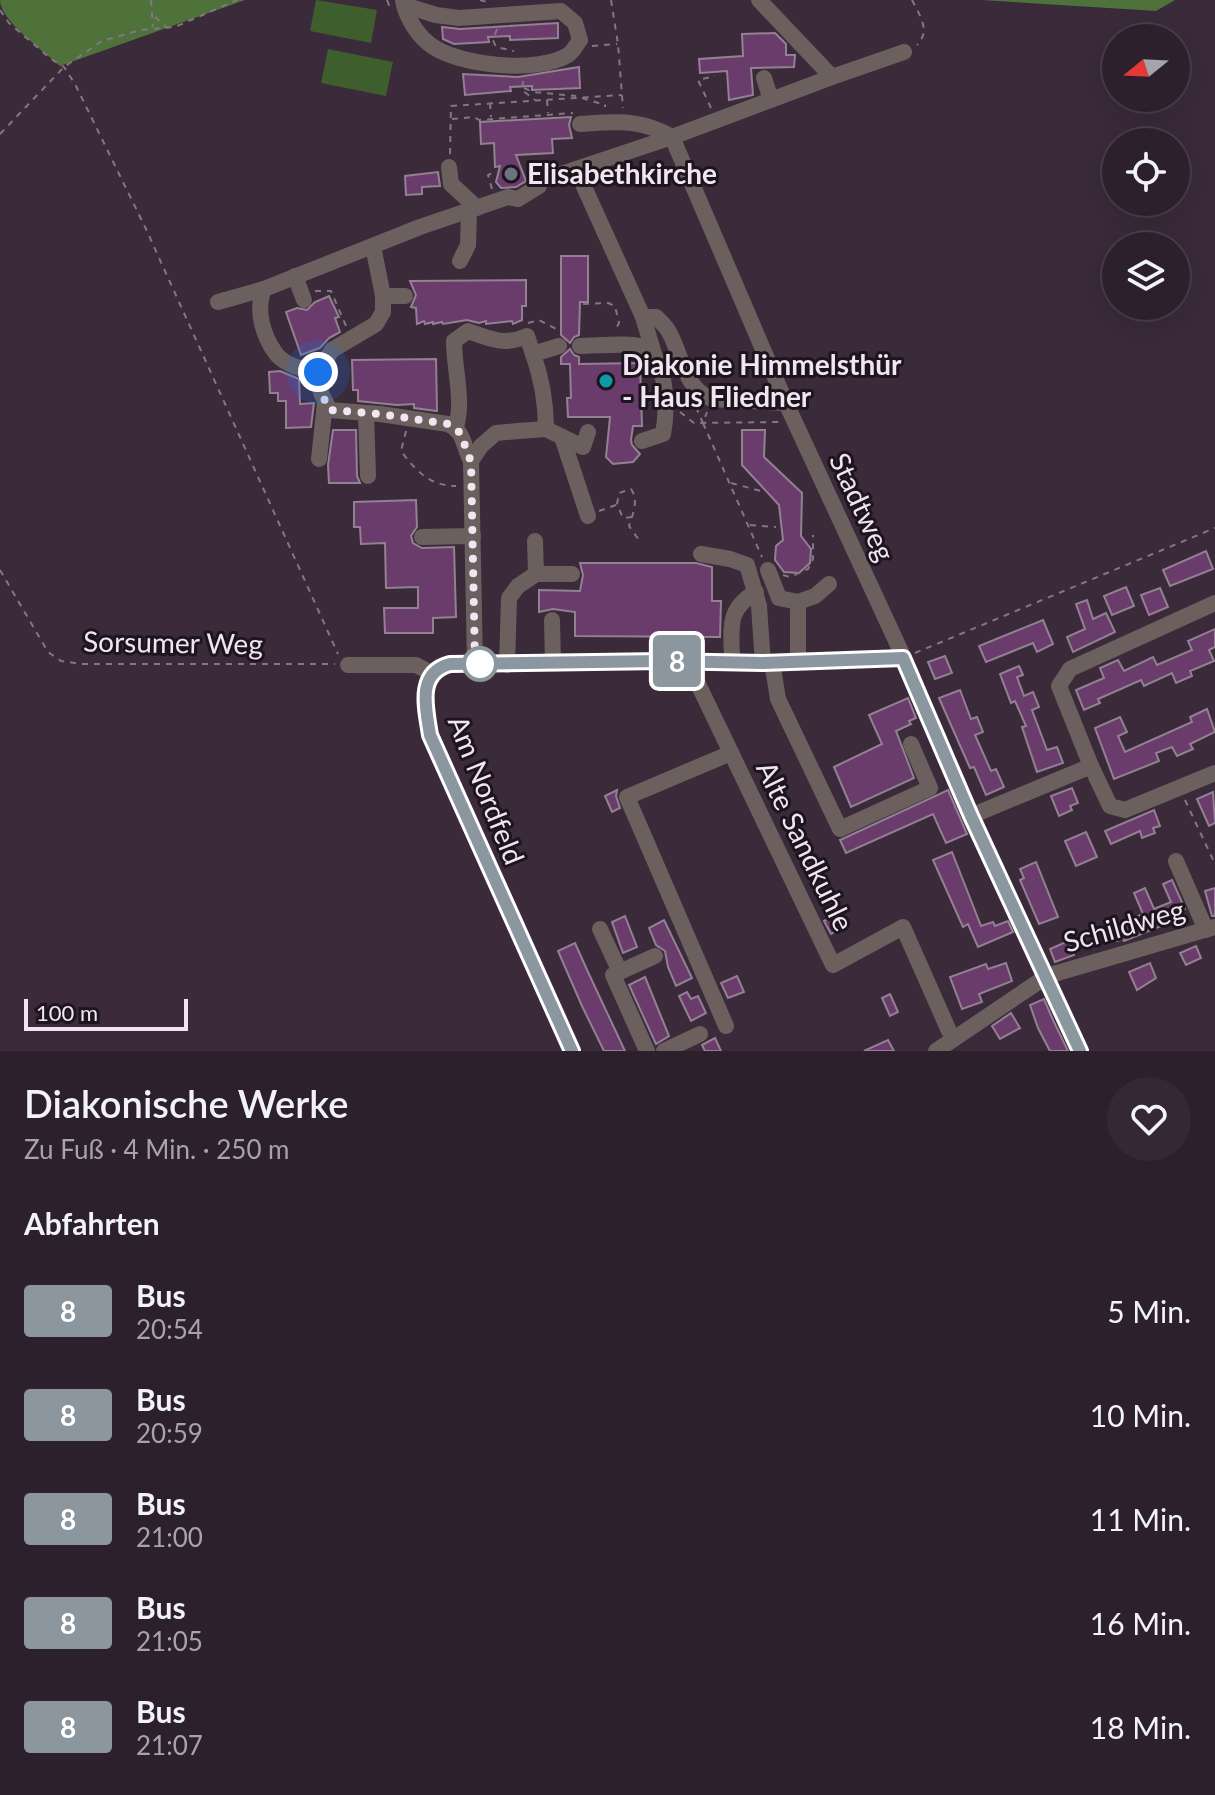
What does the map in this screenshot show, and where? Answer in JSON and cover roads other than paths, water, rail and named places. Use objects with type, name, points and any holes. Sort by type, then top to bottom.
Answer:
[{"type":"street","points":[[759,0],[832,77]]},
{"type":"street","points":[[403,3],[436,15],[459,18],[561,11],[575,23],[580,40],[571,54],[550,62],[506,65],[453,58],[428,43],[411,22],[403,3]]},
{"type":"street","points":[[218,302],[264,289],[496,201],[508,197],[518,199],[543,182],[576,169],[904,52]]},
{"type":"street","points":[[764,78],[771,100]]},
{"type":"street","points":[[576,119],[624,121],[654,127],[672,137]]},
{"type":"street","name":"Stadtweg","points":[[672,137],[786,403],[1080,1051]]},
{"type":"street","points":[[449,167],[451,184],[473,209],[468,245],[460,261]]},
{"type":"street","points":[[576,169],[636,307],[665,391],[667,404],[663,434],[642,441]]},
{"type":"street","points":[[319,459],[325,403],[318,372],[332,350],[376,324],[383,312],[373,246]]},
{"type":"street","points":[[295,276],[309,296]]},
{"type":"street","points":[[264,289],[260,314],[265,333],[278,356],[305,370],[318,372]]},
{"type":"street","points":[[383,296],[405,296]]},
{"type":"street","points":[[636,307],[656,317],[668,330],[687,374],[701,395],[712,399],[786,403]]},
{"type":"street","points":[[456,427],[460,415],[454,341],[468,331],[499,342],[512,342],[527,336],[544,388],[546,429]]},
{"type":"street","points":[[533,354],[559,346]]},
{"type":"street","points":[[580,346],[643,347],[655,357]]},
{"type":"street","points":[[325,403],[330,410],[456,427],[464,439],[471,461],[475,664]]},
{"type":"street","points":[[366,413],[368,476]]},
{"type":"street","points":[[471,461],[481,446],[496,433],[546,429],[583,447],[588,432]]},
{"type":"street","points":[[562,437],[588,516]]},
{"type":"street","points":[[422,537],[473,536]]},
{"type":"street","points":[[535,541],[536,574]]},
{"type":"street","points":[[701,554],[747,565],[756,592],[778,699],[840,829],[930,788],[911,744]]},
{"type":"street","points":[[768,570],[779,598],[798,602],[815,596],[829,584]]},
{"type":"street","points":[[507,665],[509,598],[518,586],[536,574],[572,574]]},
{"type":"street","points":[[732,662],[734,609],[743,599],[756,592]]},
{"type":"street","points":[[798,602],[798,661]]},
{"type":"street","points":[[1215,603],[1070,669],[1059,686],[1110,806],[1125,810],[1215,773]]},
{"type":"street","points":[[552,620],[553,663]]},
{"type":"street","points":[[345,664],[416,665],[431,673],[450,664],[903,658]]},
{"type":"street","name":"Alte Sandkuhle","points":[[687,661],[833,965],[903,927],[949,1031]]},
{"type":"street","name":"Am Nordfeld","points":[[431,673],[426,684],[425,704],[430,735],[572,1051]]},
{"type":"street","points":[[726,1026],[627,797],[731,753]]},
{"type":"street","points":[[971,816],[1091,766]]},
{"type":"street","points":[[1176,861],[1211,928]]},
{"type":"street","name":"Schildweg","points":[[936,1051],[1047,976],[1211,928]]},
{"type":"street","points":[[600,929],[620,972]]},
{"type":"street","points":[[647,1051],[613,975],[655,956]]},
{"type":"street","points":[[664,1051],[700,1034]]},
{"type":"place","name":"Elisabethkirche","points":[[511,174]]},
{"type":"place","name":"Diakonie Himmelsthür - Haus Fliedner","points":[[606,381]]}]
